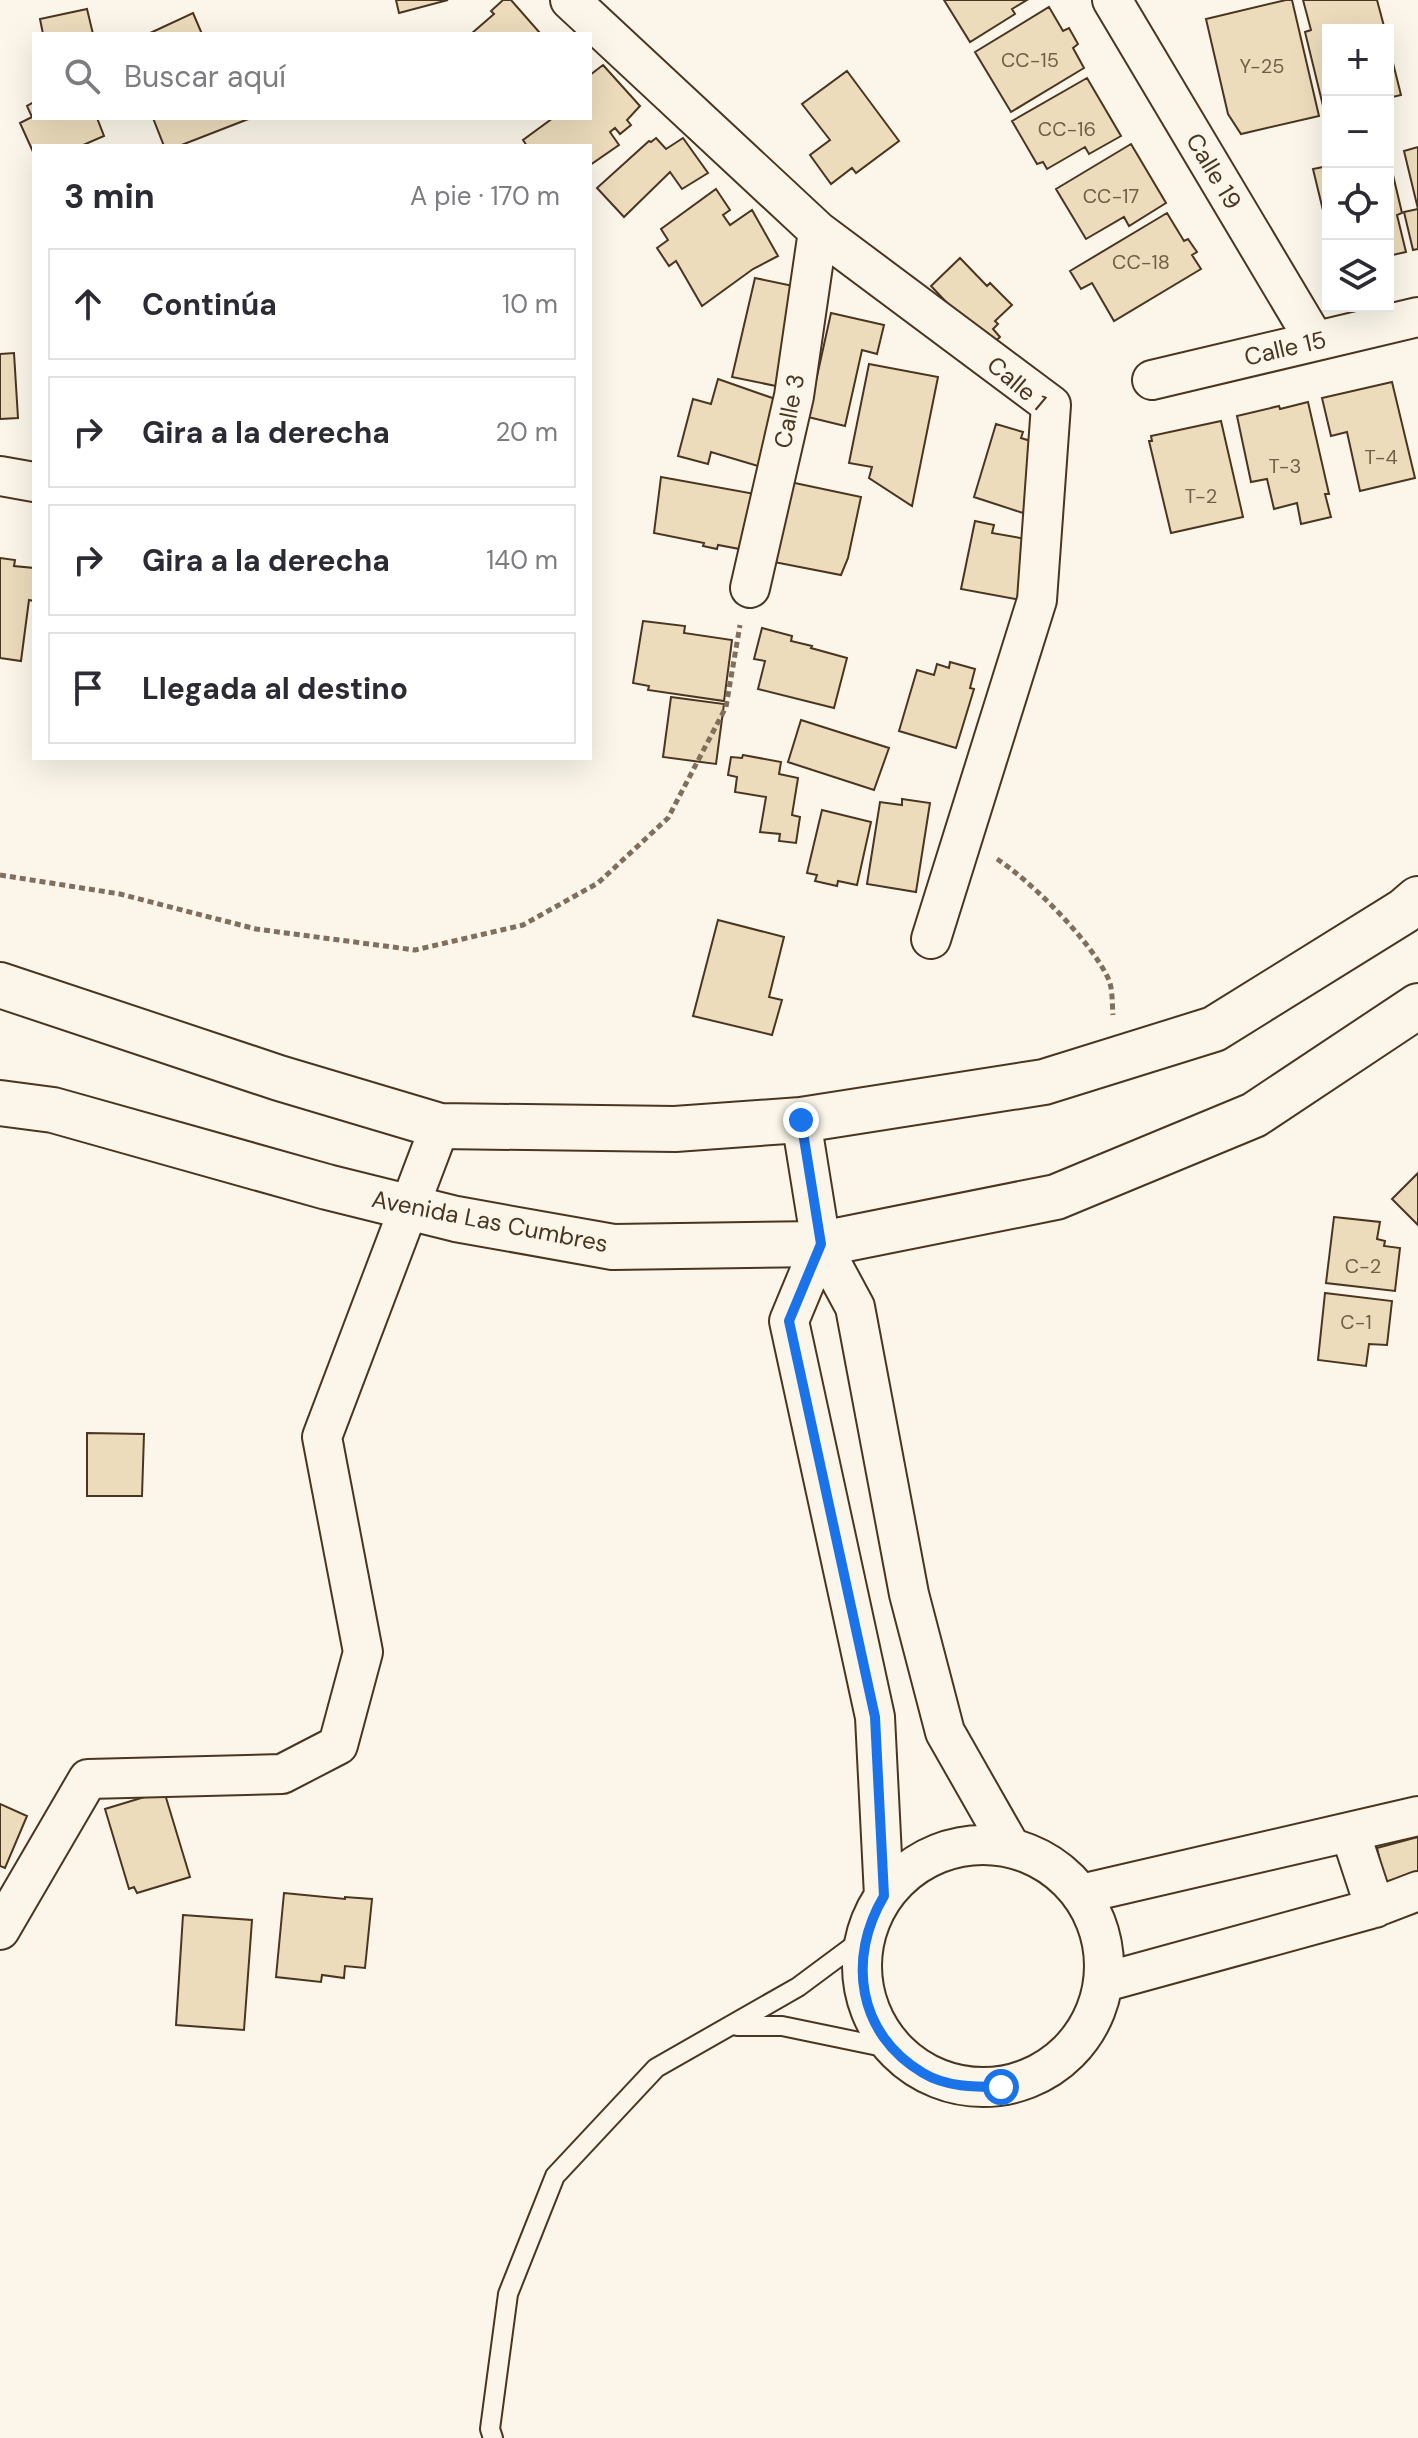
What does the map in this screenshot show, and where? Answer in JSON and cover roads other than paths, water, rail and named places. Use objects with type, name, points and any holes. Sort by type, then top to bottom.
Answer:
[{"type":"highway","points":[[0,985],[279,1078],[440,1126],[675,1129],[801,1120],[1044,1082],[1214,1029],[1404,911],[1418,899]]},
{"type":"highway","name":"Avenida Las Cumbres","points":[[0,1103],[53,1110],[408,1208],[613,1247],[821,1244],[1056,1197],[1254,1115],[1418,1006]]},
{"type":"street","name":"Calle 1","points":[[570,0],[818,231],[1051,405],[1037,600],[931,939]]},
{"type":"street","name":"Calle 19","points":[[1112,0],[1315,341]]},
{"type":"street","name":"Calle 3","points":[[745,606],[794,396],[818,231]]},
{"type":"street","name":"Calle 15","points":[[1152,380],[1418,317]]},
{"type":"street","points":[[0,476],[32,482]]},
{"type":"street","points":[[801,1120],[821,1244],[855,1307],[909,1594],[945,1732],[1011,1848]]},
{"type":"street","points":[[0,1930],[88,1779],[282,1774],[338,1745],[363,1652],[322,1437],[440,1126]]},
{"type":"street","points":[[821,1244],[789,1321],[875,1717],[884,1896]]},
{"type":"street","points":[[1081,1894],[1418,1816]]},
{"type":"street","points":[[1350,1832],[1375,1908]]},
{"type":"street","points":[[975,1845],[1011,1848],[1050,1864],[1081,1894],[1097,1920],[1105,1951],[1105,1982],[1093,2019],[1071,2052],[1038,2075],[1001,2087],[961,2087],[923,2074],[893,2049],[871,2015],[864,1990],[861,1978],[864,1938],[884,1896],[909,1870],[940,1852],[975,1845]]},
{"type":"street","points":[[1105,1982],[1375,1908],[1418,1891]]},
{"type":"lane","points":[[493,2438],[490,2429],[508,2294],[555,2176],[656,2068],[798,1987],[864,1938]]},
{"type":"lane","points":[[734,2026],[782,2026],[893,2049]]}]
